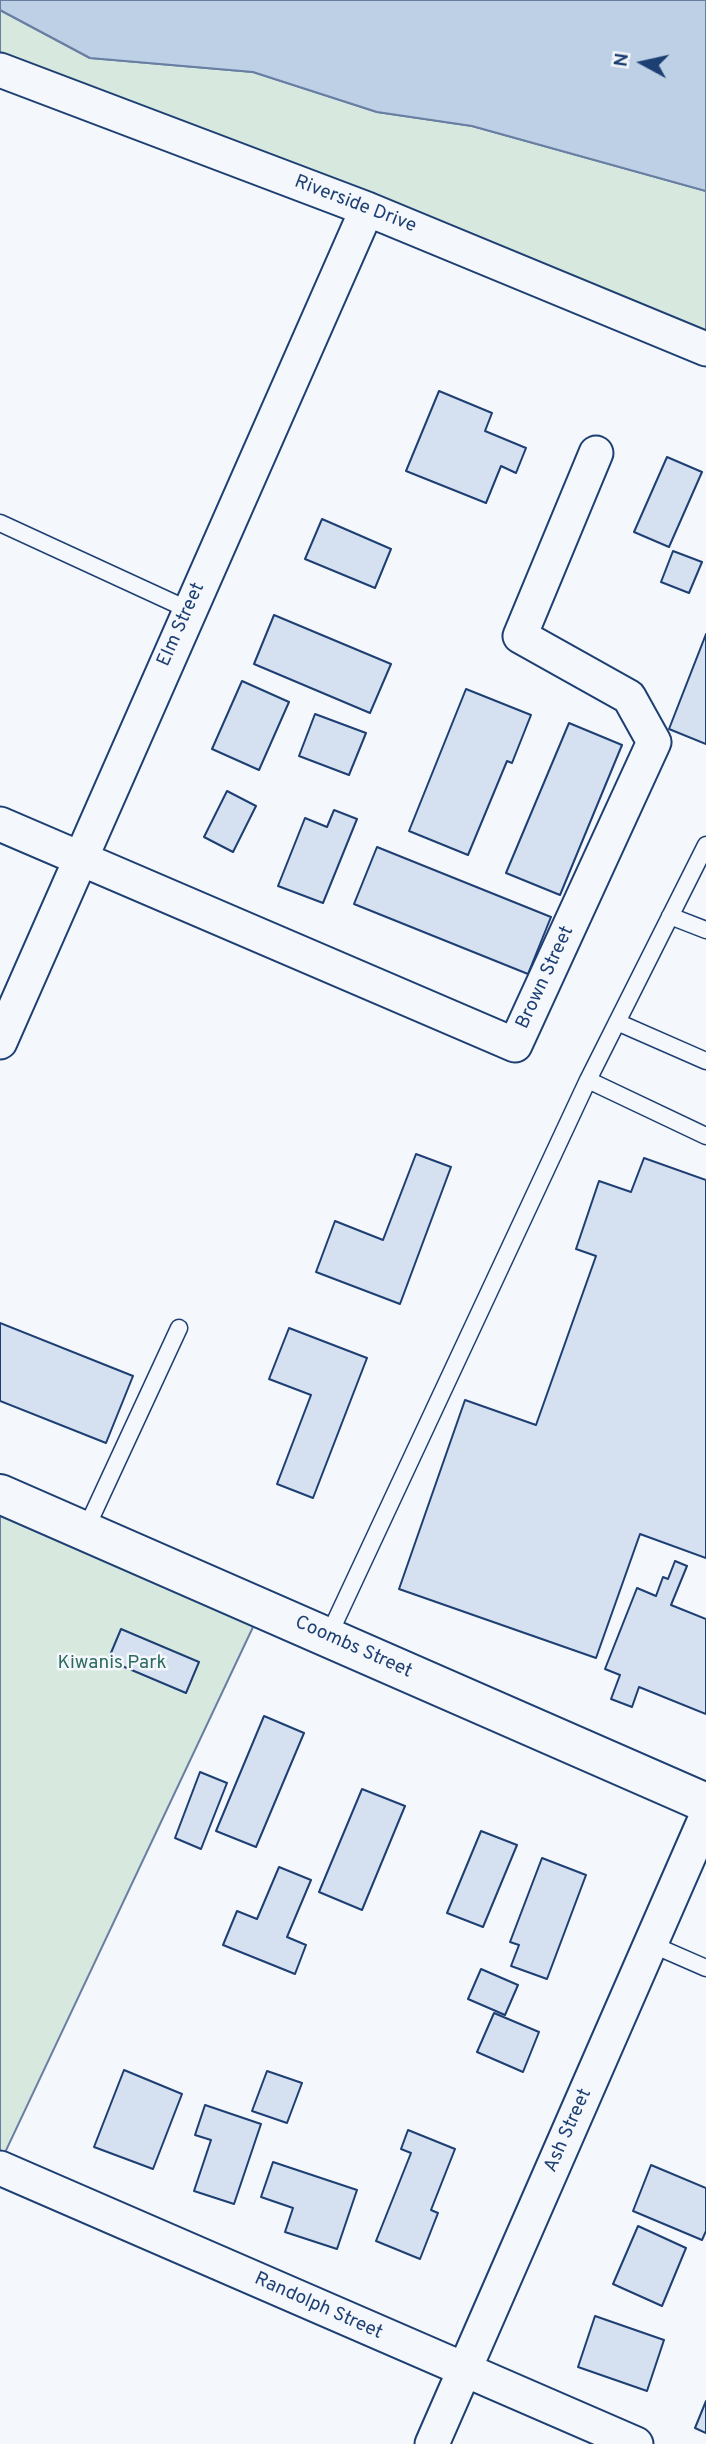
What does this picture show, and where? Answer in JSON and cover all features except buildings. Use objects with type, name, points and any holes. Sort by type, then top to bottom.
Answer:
[{"type":"street","name":"Riverside Drive","points":[[0,70],[367,209],[706,349]]},
{"type":"street","name":"Elm Street","points":[[0,1042],[367,209]]},
{"type":"street","name":"Brown Street","points":[[0,824],[515,1045],[654,742],[629,697],[520,636],[596,453]]},
{"type":"street","name":"Coombs Street","points":[[0,1494],[706,1802]]},
{"type":"street","name":"Ash Street","points":[[432,2444],[706,1817]]},
{"type":"street","name":"Randolph Street","points":[[0,2168],[636,2444]]},
{"type":"lane","points":[[0,523],[189,610]]},
{"type":"lane","points":[[328,1637],[588,1080],[706,845]]},
{"type":"lane","points":[[670,916],[706,930]]},
{"type":"lane","points":[[617,1022],[706,1061]]},
{"type":"lane","points":[[588,1080],[706,1136]]},
{"type":"lane","points":[[85,1531],[179,1328]]},
{"type":"lane","points":[[650,1944],[706,1968]]},
{"type":"green space","points":[[0,10],[90,58],[253,72],[377,112],[472,126],[706,191],[706,349],[0,70]]},
{"type":"green space","name":"Kiwanis Park","points":[[0,1494],[262,1608],[0,2163]]},
{"type":"water","points":[[0,0],[706,0],[706,191],[472,126],[377,112],[253,72],[90,58],[0,10]]}]
